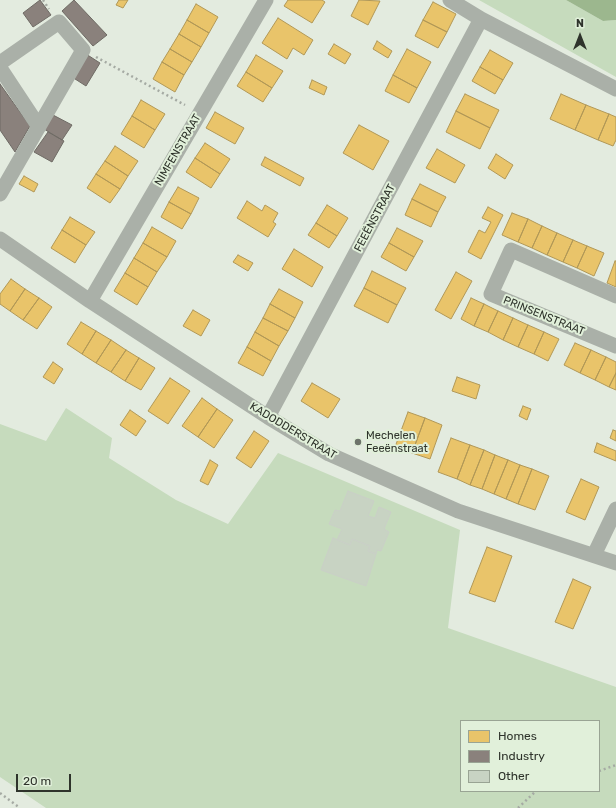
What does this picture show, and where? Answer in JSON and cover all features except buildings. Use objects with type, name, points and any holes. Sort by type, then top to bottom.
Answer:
[{"type":"street","name":"NIMFENSTRAAT","points":[[90,300],[266,0]]},
{"type":"street","points":[[450,0],[481,19],[616,89]]},
{"type":"street","name":"FEEËNSTRAAT","points":[[268,417],[481,19]]},
{"type":"street","points":[[0,63],[59,22],[83,50],[0,194]]},
{"type":"street","points":[[0,68],[39,127]]},
{"type":"street","name":"KADODDERSTRAAT","points":[[0,239],[268,417],[329,454],[458,511],[594,555],[616,564]]},
{"type":"street","name":"PRINSENSTRAAT","points":[[616,296],[511,250],[491,294],[616,346]]},
{"type":"street","points":[[594,555],[616,509]]},
{"type":"path","points":[[83,50],[200,113]]},
{"type":"path","points":[[600,771],[616,765]]},
{"type":"path","points":[[518,808],[535,792]]},
{"type":"path","points":[[0,793],[20,808]]},
{"type":"shaded area","points":[[479,0],[566,0],[603,21],[616,20],[616,77]]},
{"type":"shaded area","points":[[566,0],[616,0],[616,20],[603,21]]},
{"type":"shaded area","points":[[66,408],[112,438],[109,458],[176,500],[228,524],[278,453],[460,530],[448,628],[616,687],[616,808],[46,808],[0,777],[0,424],[46,441]]},
{"type":"place","name":"Mechelen Feeënstraat","points":[[358,442]]}]
